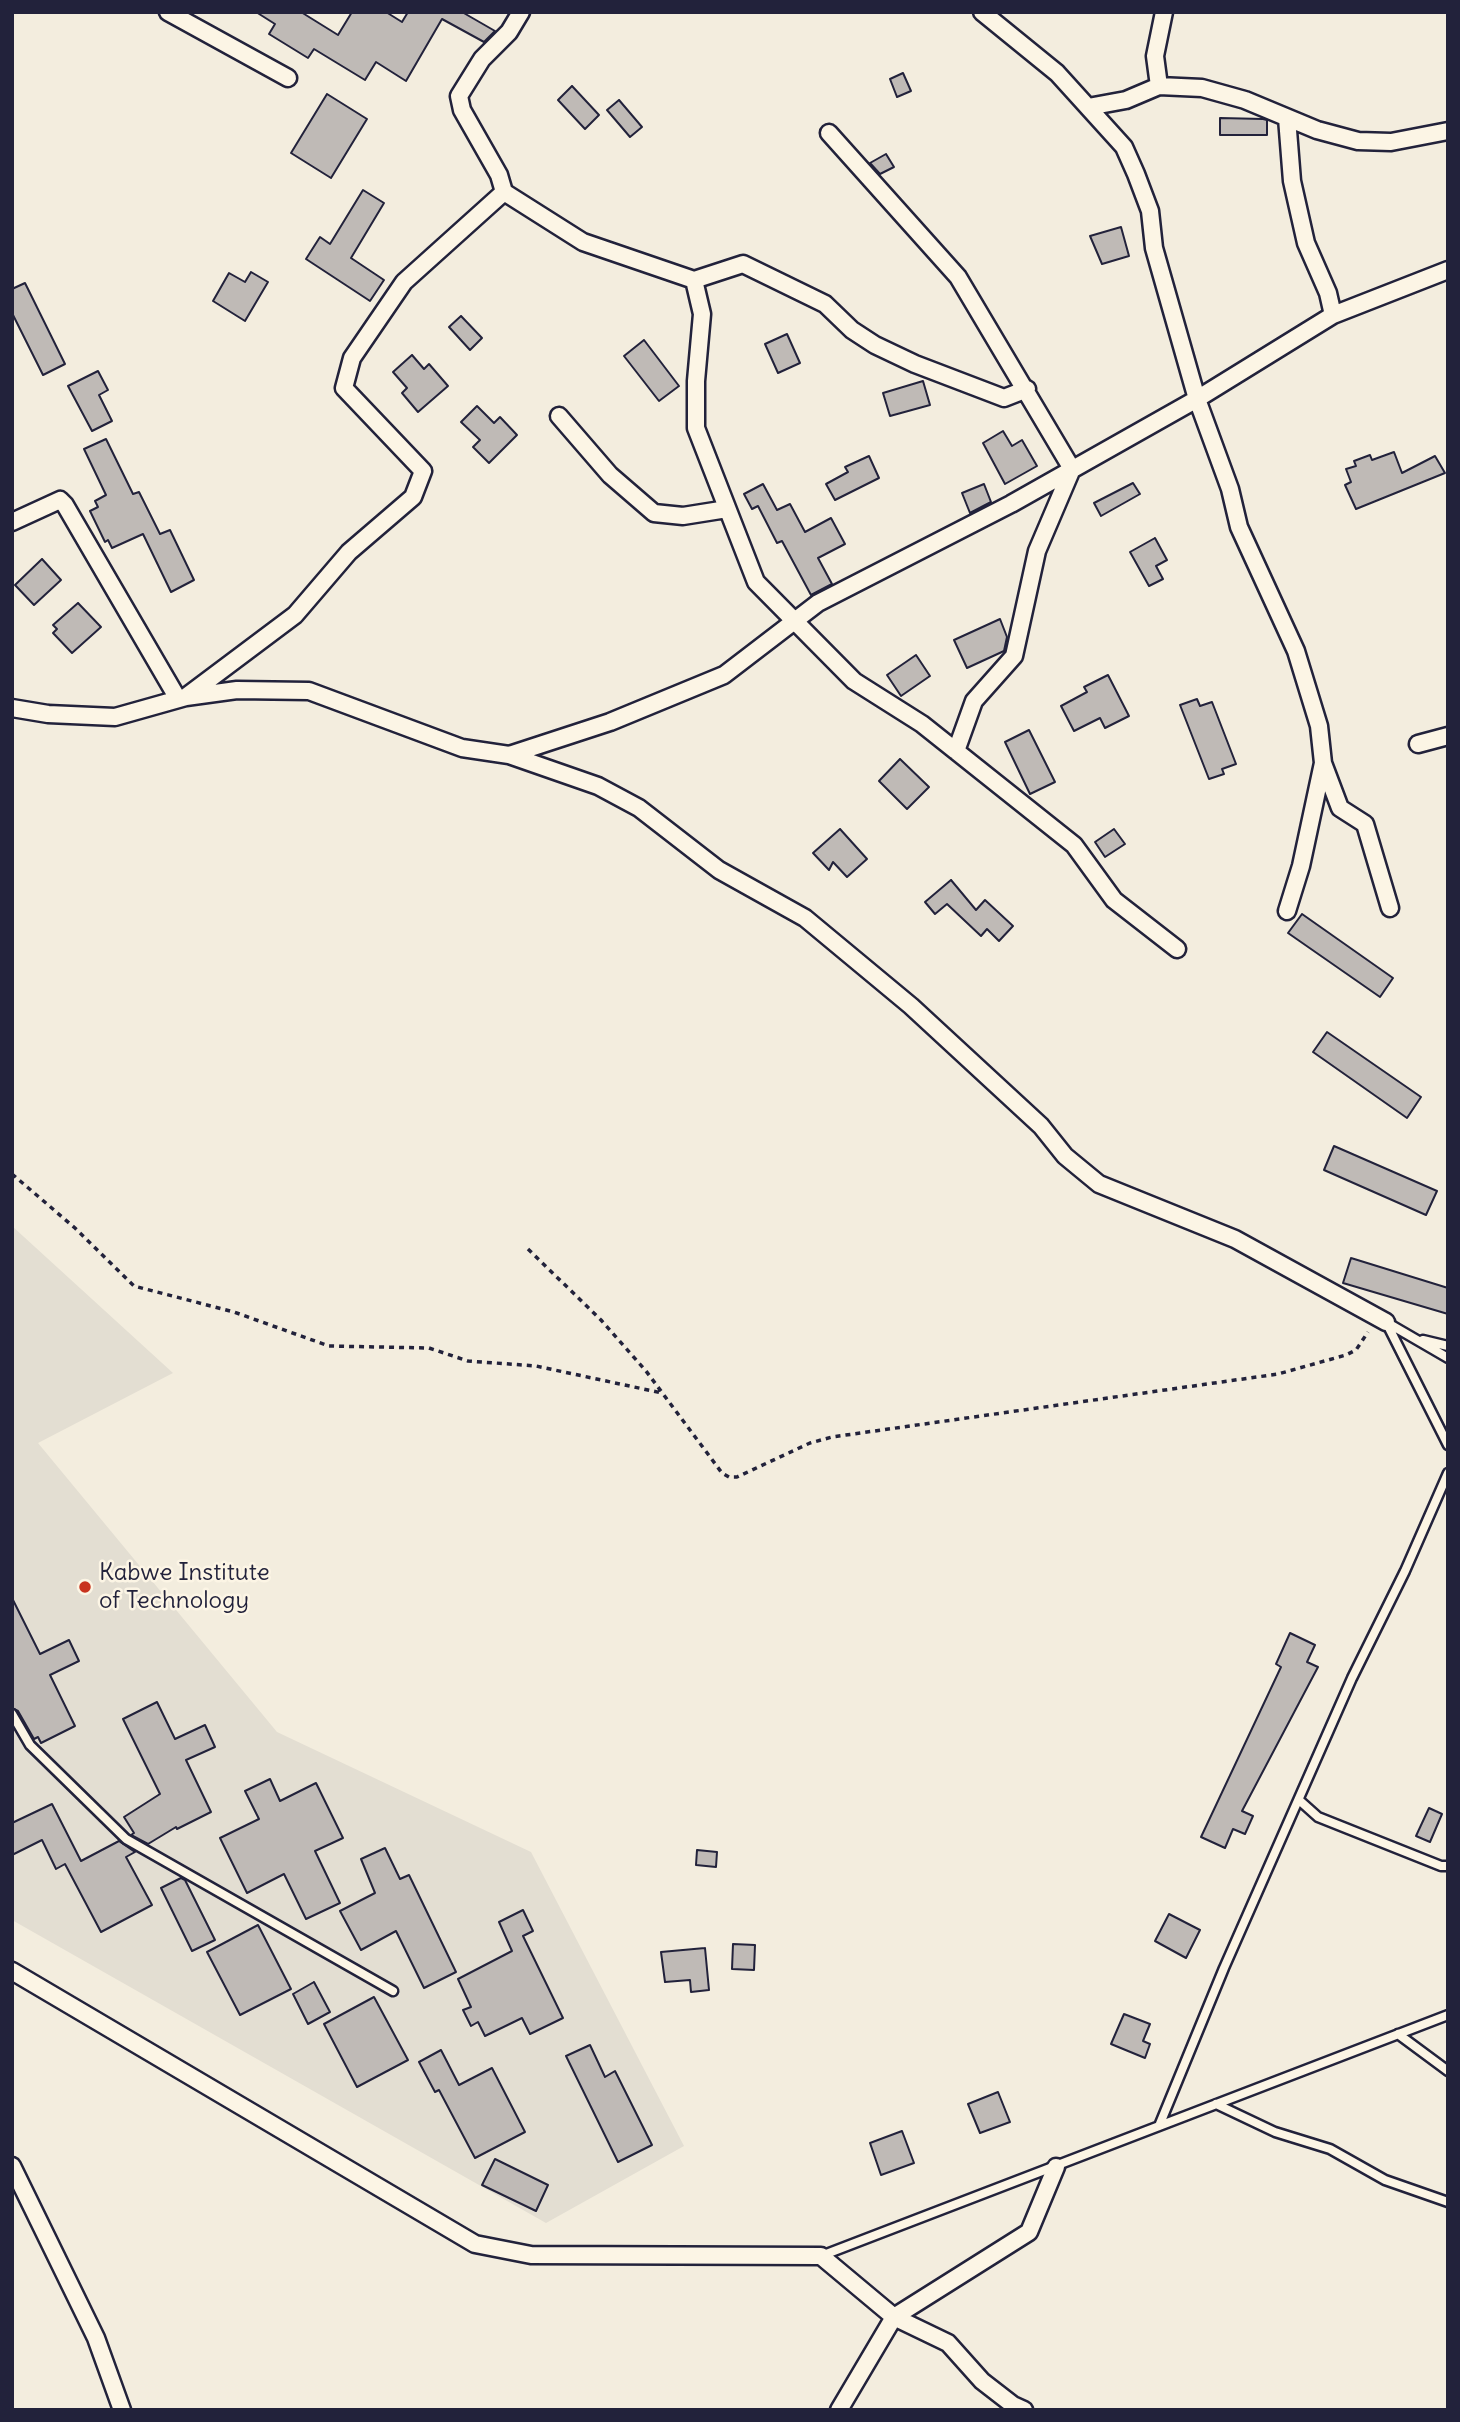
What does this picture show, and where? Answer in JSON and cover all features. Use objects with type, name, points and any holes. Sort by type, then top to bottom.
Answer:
[{"type":"street","points":[[168,12],[288,78]]},
{"type":"street","points":[[521,12],[509,32],[482,59],[459,96],[462,110],[499,175],[504,192],[583,242],[694,280],[743,264],[825,304],[852,330],[915,364],[1004,398],[1027,389]]},
{"type":"street","points":[[982,12],[1039,55],[1124,147],[1150,211],[1154,248],[1197,399],[1230,489],[1239,527],[1296,651],[1319,726],[1323,763],[1340,808],[1365,824],[1390,908]]},
{"type":"street","points":[[1159,86],[1155,56],[1164,12]]},
{"type":"street","points":[[1088,107],[1126,100],[1159,86],[1202,88],[1245,100],[1317,130],[1357,141],[1391,142],[1448,131]]},
{"type":"street","points":[[1287,118],[1292,181],[1303,231],[1328,293],[1333,314]]},
{"type":"street","points":[[829,133],[958,277],[1027,389],[1072,469]]},
{"type":"street","points":[[182,698],[295,615],[349,552],[413,497],[423,471],[344,388],[352,358],[404,282],[504,192]]},
{"type":"street","points":[[509,755],[610,722],[724,675],[817,603],[1072,469],[1197,399],[1333,314],[1448,270]]},
{"type":"street","points":[[694,280],[702,314],[696,381],[696,428],[756,582],[854,681],[922,724],[1074,845],[1114,900],[1177,949]]},
{"type":"street","points":[[559,416],[610,475],[654,513],[683,516],[727,509]]},
{"type":"street","points":[[956,751],[974,701],[1014,656],[1037,551],[1072,469]]},
{"type":"street","points":[[12,522],[60,500],[65,505],[182,698]]},
{"type":"street","points":[[12,708],[48,714],[115,717],[182,698],[237,690],[309,691],[462,748],[509,755],[598,786],[639,808],[719,870],[805,918],[911,1006],[1041,1126],[1065,1156],[1099,1184],[1235,1239],[1381,1320]]},
{"type":"street","points":[[1418,744],[1448,736]]},
{"type":"street","points":[[1287,911],[1301,866],[1323,763]]},
{"type":"street","points":[[12,1971],[475,2244],[531,2255],[821,2256],[894,2317],[947,2343],[982,2381],[1013,2406],[1024,2410]]},
{"type":"street","points":[[12,2166],[96,2338],[122,2410]]},
{"type":"street","points":[[839,2410],[894,2317],[1029,2232],[1056,2167]]},
{"type":"lane","points":[[1381,1320],[1448,1358]]},
{"type":"lane","points":[[1381,1320],[1448,1446]]},
{"type":"lane","points":[[1414,1338],[1448,1346]]},
{"type":"lane","points":[[1159,2126],[1224,1968],[1352,1678],[1405,1571],[1448,1473]]},
{"type":"lane","points":[[12,1714],[30,1745],[126,1839],[393,1991]]},
{"type":"lane","points":[[1299,1800],[1318,1817],[1441,1866],[1448,1866]]},
{"type":"lane","points":[[821,2256],[1448,2015]]},
{"type":"lane","points":[[1398,2034],[1448,2071]]},
{"type":"lane","points":[[1216,2105],[1275,2132],[1330,2149],[1385,2180],[1448,2202]]},
{"type":"path","points":[[12,1174],[75,1228],[134,1286],[234,1312],[329,1346],[429,1348],[468,1361],[536,1366],[662,1393]]},
{"type":"path","points":[[528,1249],[601,1320],[662,1393],[722,1473],[737,1477],[810,1443],[832,1437],[1278,1374],[1356,1350],[1381,1320]]},
{"type":"shaded area","name":"Kabwe Institute of Technology","points":[[12,1226],[173,1373],[38,1443],[277,1732],[531,1852],[684,2146],[546,2223],[12,1920]]},
{"type":"building","points":[[256,12],[301,12],[338,35],[352,12],[386,12],[402,22],[408,12],[462,12],[495,31],[484,42],[442,19],[406,81],[376,62],[365,80],[314,49],[308,58],[269,34],[275,24]]},
{"type":"building","points":[[903,73],[911,91],[897,97],[890,79]]},
{"type":"building","points":[[572,86],[599,115],[585,129],[558,100]]},
{"type":"building","points":[[327,94],[367,119],[331,178],[291,153]]},
{"type":"building","points":[[619,100],[642,127],[630,137],[607,110]]},
{"type":"building","points":[[1220,118],[1267,120],[1267,135],[1220,135]]},
{"type":"building","points":[[886,154],[894,167],[880,174],[870,163]]},
{"type":"building","points":[[363,190],[384,203],[351,258],[384,280],[370,301],[306,259],[320,237],[330,244]]},
{"type":"building","points":[[1121,227],[1129,256],[1102,264],[1090,236]]},
{"type":"building","points":[[251,272],[268,282],[245,321],[213,301],[229,273],[245,282]]},
{"type":"building","points":[[25,283],[65,364],[43,375],[12,313],[12,289]]},
{"type":"building","points":[[461,316],[482,338],[470,350],[449,327]]},
{"type":"building","points":[[787,334],[800,363],[778,373],[765,344]]},
{"type":"building","points":[[644,340],[679,386],[659,401],[624,356]]},
{"type":"building","points":[[412,355],[424,369],[429,364],[448,386],[418,412],[402,393],[407,388],[393,372]]},
{"type":"building","points":[[98,371],[108,390],[99,395],[112,421],[92,431],[68,386]]},
{"type":"building","points":[[923,381],[930,405],[890,416],[883,393]]},
{"type":"building","points":[[477,406],[494,423],[500,417],[517,435],[489,463],[473,447],[480,440],[461,422]]},
{"type":"building","points":[[1003,431],[1012,446],[1022,440],[1037,466],[1005,484],[983,443]]},
{"type":"building","points":[[106,439],[133,494],[139,492],[160,534],[170,530],[194,580],[171,592],[143,534],[112,548],[108,540],[105,542],[90,511],[98,507],[95,501],[106,495],[84,449]]},
{"type":"building","points":[[1394,452],[1402,473],[1435,456],[1445,473],[1356,509],[1345,485],[1351,482],[1346,469],[1356,466],[1354,461],[1370,455],[1372,460]]},
{"type":"building","points":[[869,456],[879,478],[835,500],[826,484],[848,472],[845,467]]},
{"type":"building","points":[[1133,483],[1140,494],[1101,516],[1094,503]]},
{"type":"building","points":[[763,484],[777,510],[790,504],[805,532],[831,518],[845,544],[818,558],[832,584],[811,595],[782,541],[777,543],[758,506],[752,509],[744,494]]},
{"type":"building","points":[[984,484],[991,502],[970,513],[962,493]]},
{"type":"building","points":[[1155,538],[1167,560],[1156,566],[1163,579],[1149,586],[1130,552]]},
{"type":"building","points":[[42,559],[61,580],[34,605],[15,585]]},
{"type":"building","points":[[78,603],[101,627],[72,653],[53,633],[57,629],[53,625]]},
{"type":"building","points":[[1000,619],[1007,637],[1004,651],[967,668],[954,640]]},
{"type":"building","points":[[916,655],[930,676],[901,696],[887,675]]},
{"type":"building","points":[[1108,675],[1129,716],[1105,728],[1100,718],[1074,731],[1061,706],[1087,692],[1084,687]]},
{"type":"building","points":[[1197,699],[1200,706],[1212,702],[1236,764],[1222,769],[1224,774],[1209,779],[1180,705]]},
{"type":"building","points":[[1029,730],[1055,782],[1030,794],[1005,742]]},
{"type":"building","points":[[900,759],[929,787],[907,809],[879,781]]},
{"type":"building","points":[[840,829],[867,859],[847,877],[833,862],[829,870],[813,853]]},
{"type":"building","points":[[1114,829],[1125,844],[1105,857],[1095,842]]},
{"type":"building","points":[[951,880],[976,910],[985,900],[1013,926],[999,941],[987,929],[981,936],[947,904],[935,914],[925,902]]},
{"type":"building","points":[[1302,914],[1393,978],[1380,997],[1288,933]]},
{"type":"building","points":[[1327,1032],[1421,1097],[1407,1118],[1313,1052]]},
{"type":"building","points":[[1334,1146],[1437,1191],[1426,1215],[1324,1170]]},
{"type":"building","points":[[1351,1258],[1448,1288],[1448,1314],[1343,1283]]},
{"type":"building","points":[[12,1598],[40,1654],[69,1640],[79,1661],[50,1675],[75,1726],[41,1743],[38,1737],[34,1739],[18,1711],[12,1708]]},
{"type":"building","points":[[1290,1633],[1315,1645],[1307,1662],[1318,1667],[1242,1811],[1253,1816],[1245,1834],[1233,1829],[1225,1848],[1201,1837],[1281,1667],[1276,1664]]},
{"type":"building","points":[[157,1702],[175,1739],[205,1725],[215,1747],[186,1760],[211,1812],[177,1829],[176,1827],[148,1844],[131,1835],[134,1833],[124,1817],[160,1794],[123,1719]]},
{"type":"building","points":[[270,1779],[280,1801],[316,1783],[343,1838],[315,1851],[340,1903],[306,1919],[284,1874],[247,1893],[220,1838],[259,1819],[245,1791]]},
{"type":"building","points":[[52,1804],[81,1861],[119,1841],[135,1852],[126,1857],[152,1905],[101,1932],[65,1864],[56,1869],[42,1840],[12,1855],[12,1823]]},
{"type":"building","points":[[1429,1808],[1442,1814],[1430,1842],[1416,1836]]},
{"type":"building","points":[[385,1848],[400,1879],[409,1875],[456,1972],[424,1988],[396,1931],[361,1950],[340,1911],[375,1893],[361,1859]]},
{"type":"building","points":[[697,1850],[717,1852],[716,1867],[696,1865]]},
{"type":"building","points":[[181,1878],[185,1880],[215,1940],[192,1951],[161,1888]]},
{"type":"building","points":[[523,1910],[533,1931],[523,1936],[563,2018],[530,2034],[522,2018],[485,2036],[478,2022],[471,2026],[463,2010],[471,2007],[458,1979],[512,1951],[499,1922]]},
{"type":"building","points":[[1169,1914],[1200,1930],[1186,1958],[1155,1941]]},
{"type":"building","points":[[258,1925],[291,1989],[240,2015],[207,1952]]},
{"type":"building","points":[[733,1944],[755,1945],[754,1970],[732,1969]]},
{"type":"building","points":[[705,1948],[709,1990],[691,1992],[690,1980],[665,1982],[661,1952]]},
{"type":"building","points":[[314,1982],[330,2012],[308,2024],[293,1994]]},
{"type":"building","points":[[374,1997],[408,2060],[357,2087],[324,2024]]},
{"type":"building","points":[[1124,2014],[1150,2024],[1143,2041],[1150,2044],[1145,2058],[1111,2044]]},
{"type":"building","points":[[590,2045],[605,2077],[615,2071],[652,2145],[618,2162],[566,2056]]},
{"type":"building","points":[[441,2050],[459,2085],[492,2068],[525,2132],[475,2158],[439,2090],[435,2092],[419,2062]]},
{"type":"building","points":[[998,2092],[1010,2122],[980,2133],[968,2104]]},
{"type":"building","points":[[902,2131],[914,2163],[881,2175],[870,2143]]},
{"type":"building","points":[[495,2159],[548,2185],[536,2211],[482,2185]]},
{"type":"place","name":"Kabwe Institute of Technology","points":[[85,1587]]}]
